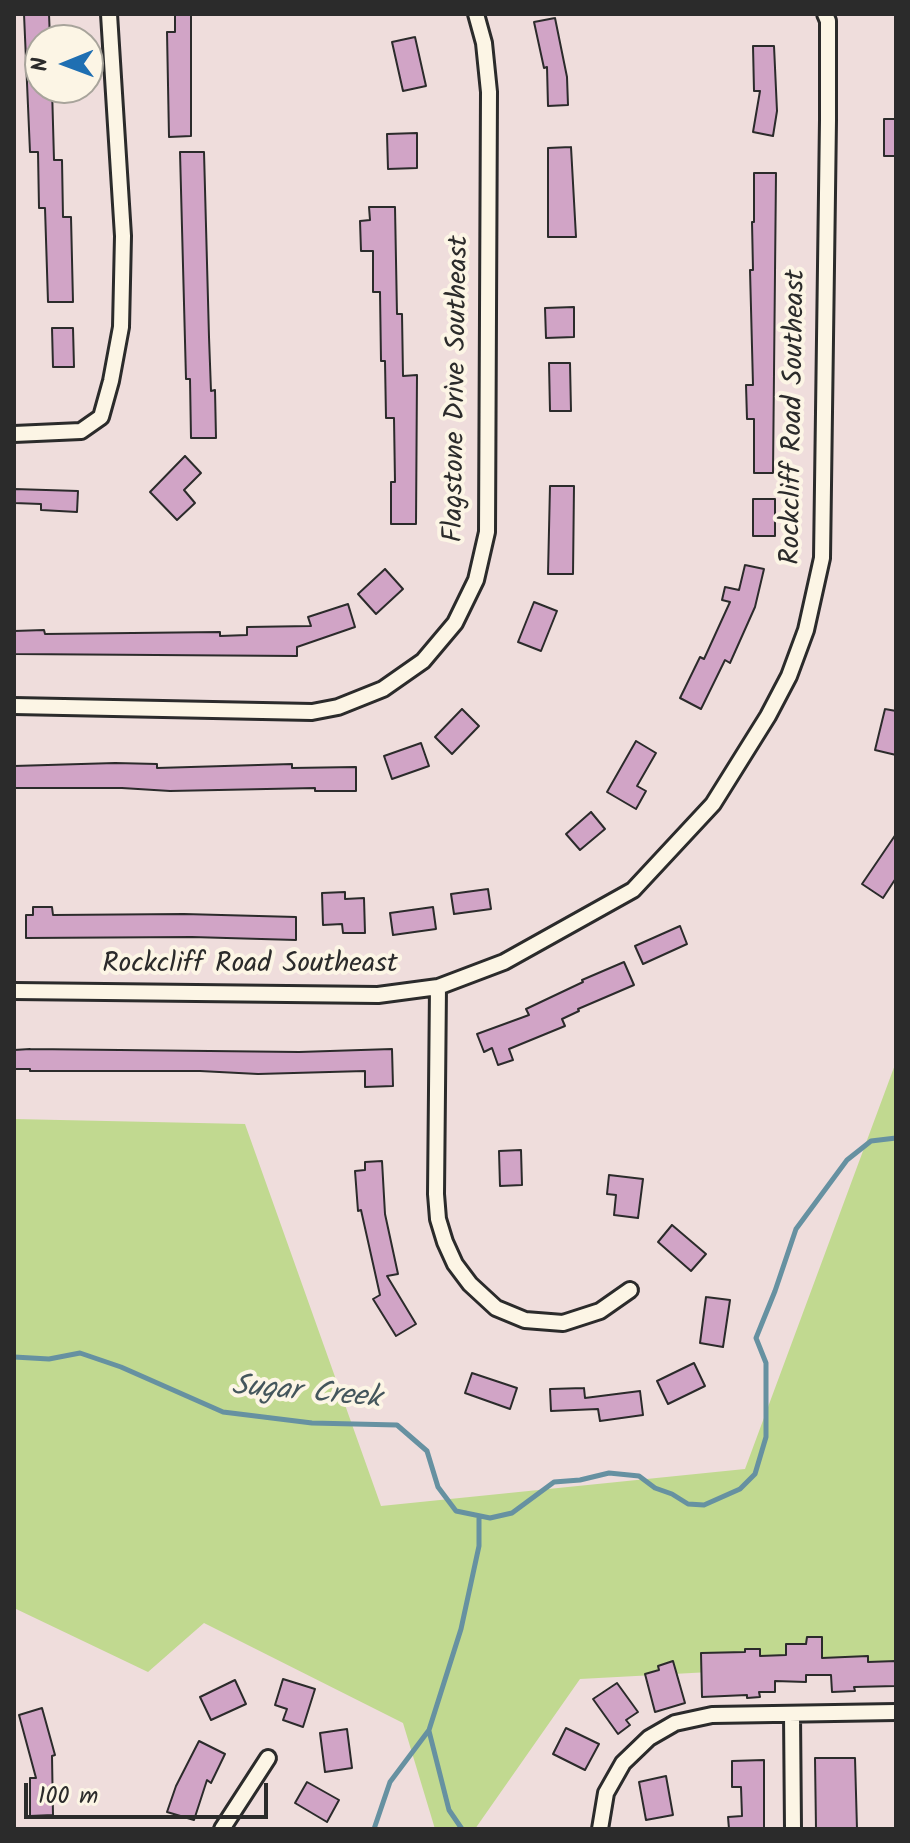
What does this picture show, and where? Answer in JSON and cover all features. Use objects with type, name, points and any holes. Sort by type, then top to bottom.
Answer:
[{"type":"street","points":[[14,434],[81,431],[101,417],[111,381],[121,327],[123,236],[109,14]]},
{"type":"street","name":"Flagstone Drive Southeast","points":[[14,706],[325,710],[361,700],[404,676],[423,661],[455,623],[476,580],[487,532],[489,92],[484,43],[476,14]]},
{"type":"street","name":"Rockcliff Road Southeast","points":[[14,991],[378,995],[438,987],[504,962],[633,890],[713,804],[768,716],[798,653],[813,606],[824,534],[828,120],[828,21],[825,14]]},
{"type":"street","points":[[438,987],[436,1194],[438,1219],[455,1264],[470,1284],[496,1308],[525,1320],[563,1323],[600,1311],[630,1290]]},
{"type":"street","points":[[600,1829],[606,1793],[623,1763],[649,1738],[675,1723],[712,1715],[896,1712]]},
{"type":"street","points":[[792,1714],[793,1829]]},
{"type":"street","points":[[222,1829],[268,1758]]},
{"type":"green space","points":[[896,1062],[896,1662],[580,1679],[475,1829],[435,1829],[403,1723],[204,1623],[148,1672],[14,1608],[14,1119],[245,1124],[381,1506],[745,1469]]},
{"type":"building","points":[[24,14],[49,14],[49,24],[24,24]]},
{"type":"building","points":[[175,14],[191,14],[191,136],[169,137],[167,32],[175,32]]},
{"type":"building","points":[[555,18],[567,77],[568,105],[548,106],[547,67],[544,68],[534,22]]},
{"type":"building","points":[[415,37],[426,86],[403,91],[392,42]]},
{"type":"building","points":[[753,46],[774,46],[777,111],[773,136],[753,132],[760,91],[754,91]]},
{"type":"building","points":[[28,104],[52,104],[54,160],[62,160],[63,217],[71,217],[73,302],[48,302],[45,208],[39,208],[38,152],[30,152]]},
{"type":"building","points":[[884,119],[896,119],[896,156],[884,156]]},
{"type":"building","points":[[417,133],[417,168],[388,169],[387,134]]},
{"type":"building","points":[[571,147],[576,237],[548,237],[548,148]]},
{"type":"building","points":[[180,152],[204,152],[211,391],[215,390],[216,438],[191,438],[190,379],[186,379]]},
{"type":"building","points":[[754,173],[776,173],[773,473],[754,473],[754,419],[747,419],[746,385],[753,385],[750,270],[753,270]]},
{"type":"building","points":[[369,207],[395,207],[397,314],[402,314],[403,376],[417,375],[416,524],[391,524],[391,482],[395,482],[394,418],[386,418],[380,292],[373,292],[373,251],[361,251],[360,221],[370,220]]},
{"type":"building","points":[[574,307],[574,337],[546,338],[545,308]]},
{"type":"building","points":[[52,328],[73,328],[74,367],[53,367]]},
{"type":"building","points":[[549,363],[570,363],[571,411],[550,411]]},
{"type":"building","points":[[185,456],[201,473],[184,490],[195,503],[177,520],[150,492]]},
{"type":"building","points":[[550,486],[574,486],[573,574],[548,574]]},
{"type":"building","points":[[14,489],[78,491],[77,512],[41,510],[41,504],[14,503]]},
{"type":"building","points":[[753,499],[775,499],[775,536],[753,536]]},
{"type":"building","points":[[745,565],[764,569],[755,607],[730,663],[725,660],[701,709],[680,698],[700,657],[704,659],[730,602],[722,600],[725,587],[739,590]]},
{"type":"building","points":[[385,569],[403,589],[376,614],[358,594]]},
{"type":"building","points":[[534,602],[557,611],[541,651],[518,642]]},
{"type":"building","points":[[348,604],[355,627],[297,647],[297,656],[14,654],[14,631],[44,630],[45,634],[220,632],[220,636],[247,635],[247,627],[311,626],[308,617]]},
{"type":"building","points":[[462,709],[479,726],[452,754],[435,737]]},
{"type":"building","points":[[885,709],[896,711],[896,755],[875,750]]},
{"type":"building","points":[[636,741],[656,753],[637,786],[646,791],[636,809],[607,792]]},
{"type":"building","points":[[421,743],[429,766],[392,779],[384,756]]},
{"type":"building","points":[[157,764],[157,768],[292,764],[292,768],[356,767],[356,791],[315,791],[315,788],[170,791],[14,788],[14,766]]},
{"type":"building","points":[[591,812],[605,829],[580,850],[566,834]]},
{"type":"building","points":[[896,834],[896,878],[883,898],[862,884]]},
{"type":"building","points":[[488,889],[491,909],[454,914],[451,894]]},
{"type":"building","points":[[345,892],[345,899],[364,898],[365,933],[343,933],[342,924],[323,925],[322,893]]},
{"type":"building","points":[[33,907],[52,907],[53,915],[296,917],[296,940],[26,938],[26,915],[33,915]]},
{"type":"building","points":[[433,907],[436,929],[393,935],[390,913]]},
{"type":"building","points":[[680,926],[687,944],[643,964],[635,946]]},
{"type":"building","points":[[624,962],[634,985],[578,1009],[562,1019],[565,1026],[509,1049],[513,1060],[498,1065],[492,1048],[484,1052],[477,1034],[529,1015],[526,1009]]},
{"type":"building","points":[[392,1049],[393,1086],[365,1087],[365,1071],[258,1074],[14,1069],[14,1050],[299,1052]]},
{"type":"building","points":[[521,1150],[522,1185],[500,1186],[499,1151]]},
{"type":"building","points":[[382,1161],[385,1214],[398,1274],[387,1276],[416,1324],[396,1336],[373,1299],[380,1295],[361,1210],[358,1211],[355,1171],[365,1170],[365,1162]]},
{"type":"building","points":[[609,1175],[643,1179],[638,1218],[614,1215],[616,1195],[607,1194]]},
{"type":"building","points":[[672,1225],[706,1254],[691,1271],[658,1242]]},
{"type":"building","points":[[706,1297],[730,1300],[723,1347],[700,1343]]},
{"type":"building","points":[[694,1363],[705,1386],[668,1404],[657,1381]]},
{"type":"building","points":[[472,1373],[517,1388],[510,1409],[465,1393]]},
{"type":"building","points":[[584,1388],[585,1398],[640,1391],[643,1415],[600,1421],[598,1409],[551,1411],[550,1389]]},
{"type":"building","points":[[807,1637],[822,1637],[822,1658],[868,1656],[868,1662],[896,1661],[896,1686],[854,1687],[855,1691],[832,1692],[831,1675],[806,1675],[806,1682],[775,1681],[775,1692],[759,1692],[760,1697],[702,1697],[701,1653],[760,1649],[760,1656],[786,1655],[786,1644],[806,1644]]},
{"type":"building","points":[[673,1661],[685,1703],[655,1712],[645,1674]]},
{"type":"building","points":[[283,1679],[315,1689],[303,1727],[283,1720],[287,1709],[275,1705]]},
{"type":"building","points":[[235,1680],[246,1704],[211,1720],[200,1697]]},
{"type":"building","points":[[617,1683],[638,1712],[626,1720],[630,1725],[618,1734],[593,1699]]},
{"type":"building","points":[[42,1708],[55,1755],[52,1756],[53,1815],[30,1816],[30,1778],[36,1778],[19,1715]]},
{"type":"building","points":[[566,1728],[599,1744],[585,1770],[553,1754]]},
{"type":"building","points":[[347,1729],[352,1768],[325,1772],[320,1733]]},
{"type":"building","points":[[199,1741],[225,1754],[211,1783],[207,1780],[194,1820],[167,1812],[176,1786]]},
{"type":"building","points":[[815,1758],[855,1758],[857,1829],[816,1829]]},
{"type":"building","points":[[764,1760],[764,1829],[729,1829],[728,1817],[742,1816],[741,1787],[732,1787],[732,1761]]},
{"type":"building","points":[[666,1776],[673,1815],[646,1820],[639,1782]]},
{"type":"building","points":[[307,1782],[339,1800],[327,1822],[295,1803]]},
{"type":"waterway","name":"Sugar Creek","points":[[14,1357],[49,1359],[80,1353],[121,1367],[223,1412],[312,1423],[397,1425],[427,1451],[438,1487],[456,1511],[490,1518],[512,1513],[554,1482],[609,1473],[639,1476],[655,1488],[688,1504],[704,1505],[740,1489],[755,1474],[766,1437],[766,1363],[756,1338],[796,1229],[847,1160],[871,1141],[896,1138]]},
{"type":"waterway","points":[[374,1829],[390,1782],[429,1730],[461,1629],[479,1546],[479,1516]]},
{"type":"waterway","points":[[429,1731],[449,1810],[462,1829]]}]
